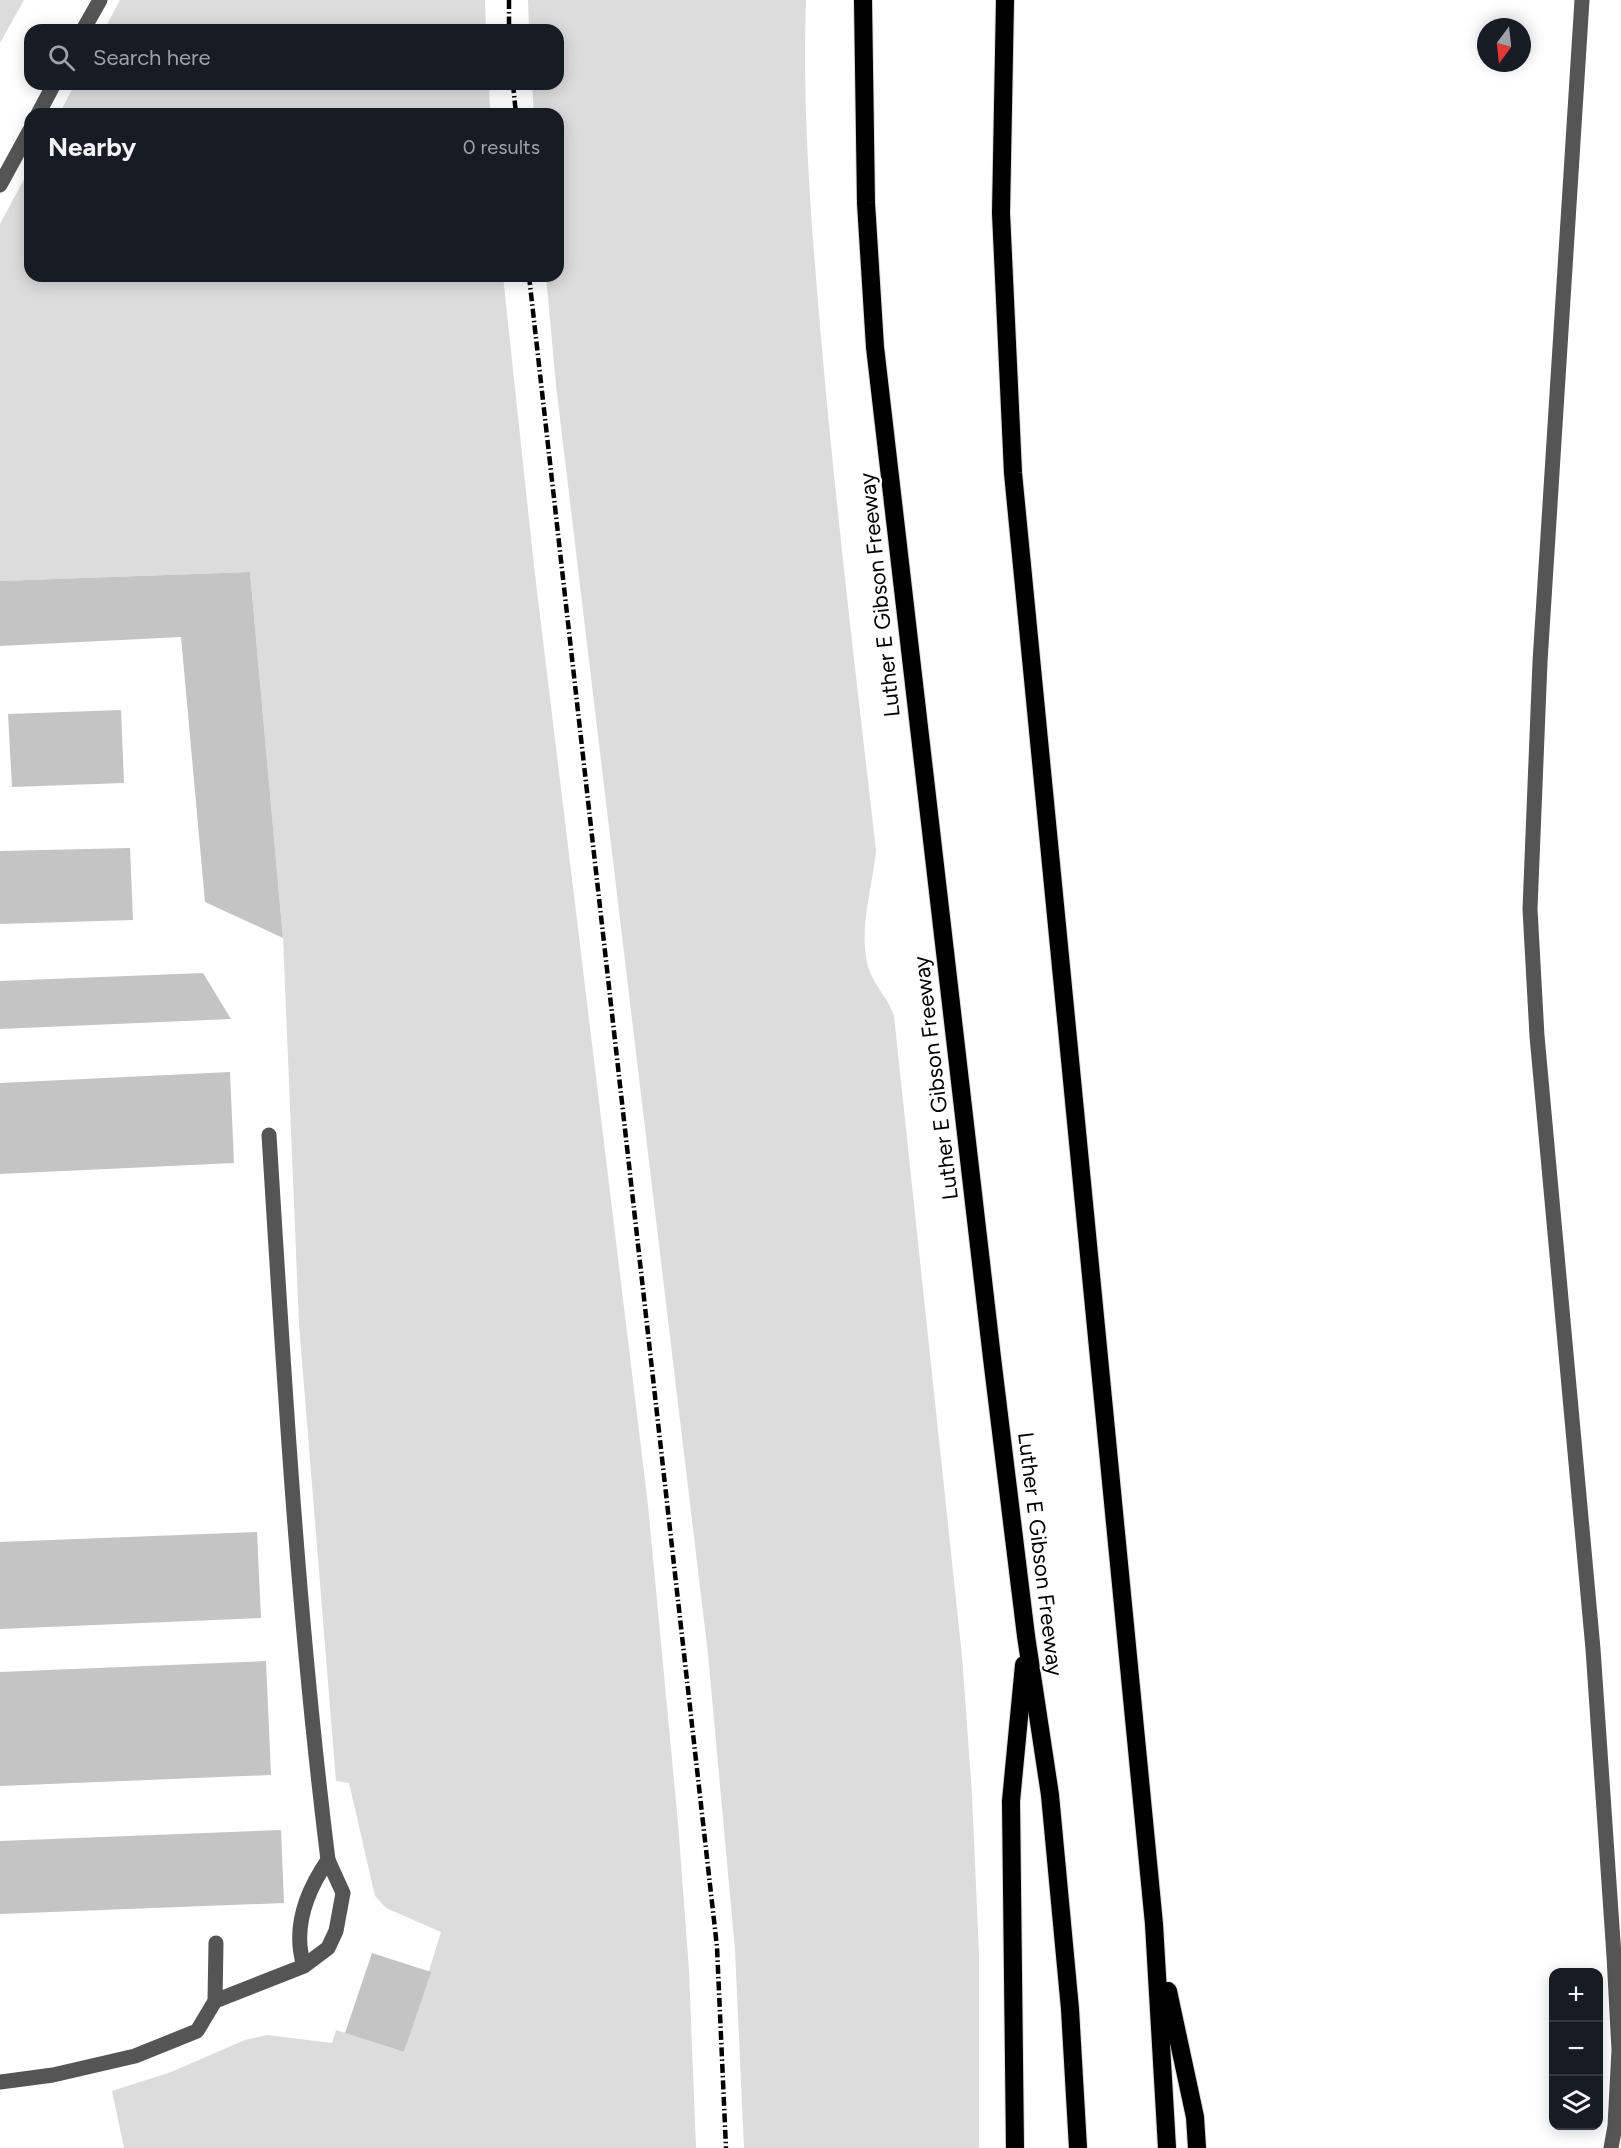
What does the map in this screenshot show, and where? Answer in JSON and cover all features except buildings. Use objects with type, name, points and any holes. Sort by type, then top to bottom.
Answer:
[{"type":"highway","name":"Luther E Gibson Freeway","points":[[863,0],[866,203],[875,347],[1026,1636],[1052,1807],[1070,2009],[1078,2148]]},
{"type":"highway","points":[[1005,0],[1001,225],[1013,473],[1154,1924],[1167,2148]]},
{"type":"highway","points":[[1015,2148],[1011,1801],[1026,1636]]},
{"type":"highway","points":[[1154,1924],[1195,2117],[1197,2148]]},
{"type":"street","points":[[86,24],[99,0]]},
{"type":"street","points":[[1582,0],[1540,650],[1530,909],[1537,1036],[1593,1649],[1614,1944],[1618,2050],[1615,2126],[1611,2148]]},
{"type":"street","points":[[41,108],[51,90]]},
{"type":"street","points":[[0,185],[24,141]]},
{"type":"street","points":[[215,2001],[304,1966],[328,1948],[336,1931],[343,1893],[328,1860],[309,1709],[294,1531],[269,1135]]},
{"type":"street","points":[[304,1966],[298,1947],[301,1918],[311,1885],[328,1860]]},
{"type":"street","points":[[0,2082],[53,2076],[135,2056],[197,2031],[215,2001],[216,1944]]},
{"type":"shaded area","points":[[0,0],[24,0],[0,43]]},
{"type":"shaded area","points":[[120,0],[485,0],[486,24],[107,24]]},
{"type":"shaded area","points":[[528,0],[806,0],[806,122],[817,286],[839,523],[876,850],[866,920],[865,948],[869,970],[894,1016],[962,1656],[972,1794],[979,1954],[979,2148],[744,2148],[735,1950],[708,1654],[556,385],[547,282],[564,282],[564,108],[534,108],[532,90],[564,90],[564,24],[529,24]]},
{"type":"shaded area","points":[[72,90],[489,90],[490,108],[62,108]]},
{"type":"shaded area","points":[[24,179],[24,282],[504,282],[534,566],[648,1505],[678,1823],[689,1970],[696,2148],[124,2148],[112,2091],[171,2072],[245,2040],[267,2035],[332,2043],[336,2030],[404,2052],[441,1932],[386,1908],[375,1896],[349,1783],[336,1781],[299,1324],[283,938],[250,572],[0,581],[0,224]]},
{"type":"railway","points":[[509,0],[509,24]]},
{"type":"railway","points":[[514,90],[515,108]]},
{"type":"railway","points":[[530,282],[717,1947],[726,2148]]}]
